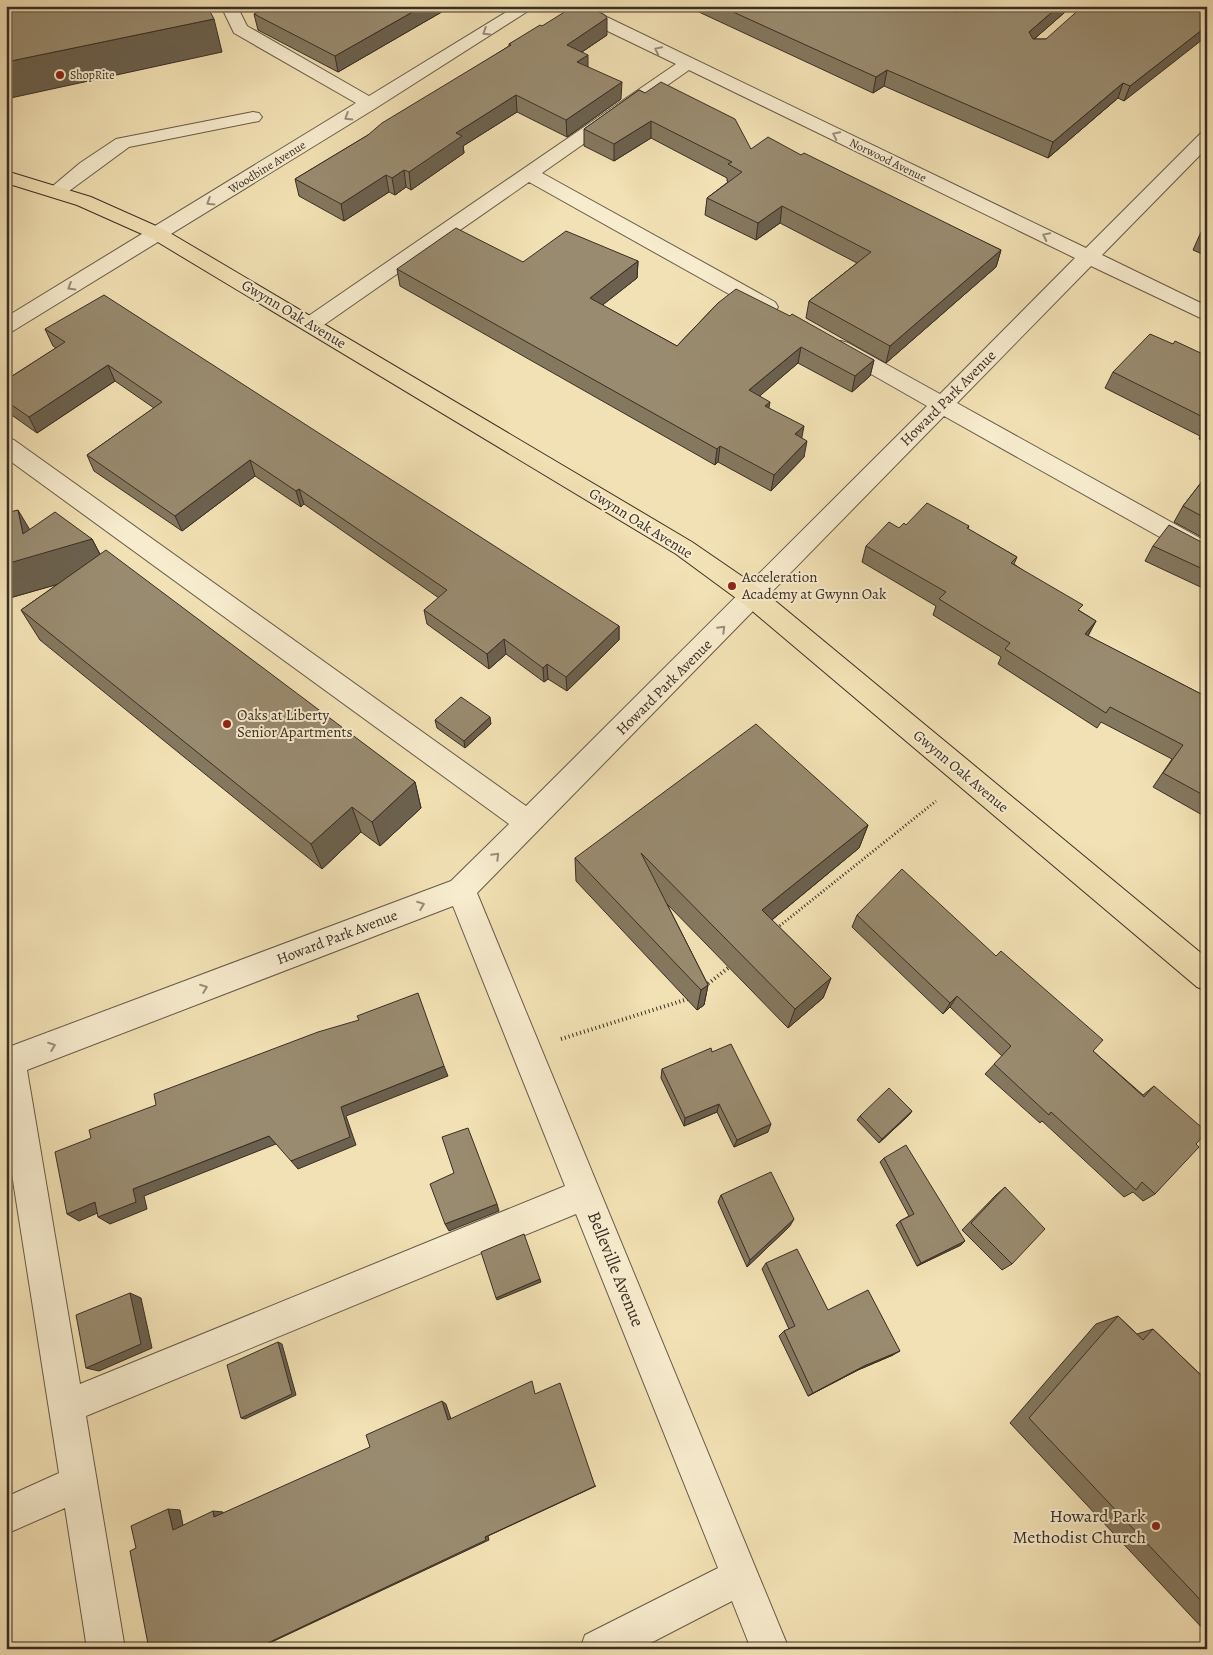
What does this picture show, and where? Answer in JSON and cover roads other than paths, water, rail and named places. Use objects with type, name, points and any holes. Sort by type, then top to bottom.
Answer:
[{"type":"main road","name":"Gwynn Oak Avenue","points":[[6,177],[58,190],[116,212],[158,234],[684,548],[753,597],[1207,977]]},
{"type":"street","points":[[230,6],[240,29],[370,104]]},
{"type":"street","name":"Woodbine Avenue","points":[[6,326],[528,6]]},
{"type":"street","name":"Norwood Avenue","points":[[570,6],[1207,314]]},
{"type":"street","points":[[311,324],[688,64]]},
{"type":"street","points":[[58,190],[87,166],[123,143],[253,117]]},
{"type":"street","name":"Howard Park Avenue","points":[[8,1062],[461,890],[1207,137]]},
{"type":"street","points":[[529,174],[787,318]]},
{"type":"street","points":[[821,337],[1207,553]]},
{"type":"street","points":[[6,446],[529,823]]},
{"type":"street","name":"Belleville Avenue","points":[[461,890],[770,1649]]},
{"type":"street","points":[[8,1062],[106,1649]]},
{"type":"street","points":[[66,1407],[584,1194]]},
{"type":"street","points":[[6,1516],[78,1483]]},
{"type":"street","points":[[599,1649],[740,1577]]},
{"type":"place","name":"ShopRite","points":[[60,75]]},
{"type":"place","name":"Acceleration Academy at Gwynn Oak","points":[[732,586]]},
{"type":"place","name":"Oaks at Liberty Senior Apartments","points":[[227,724]]},
{"type":"place","name":"Howard Park Methodist Church","points":[[1156,1526]]}]
